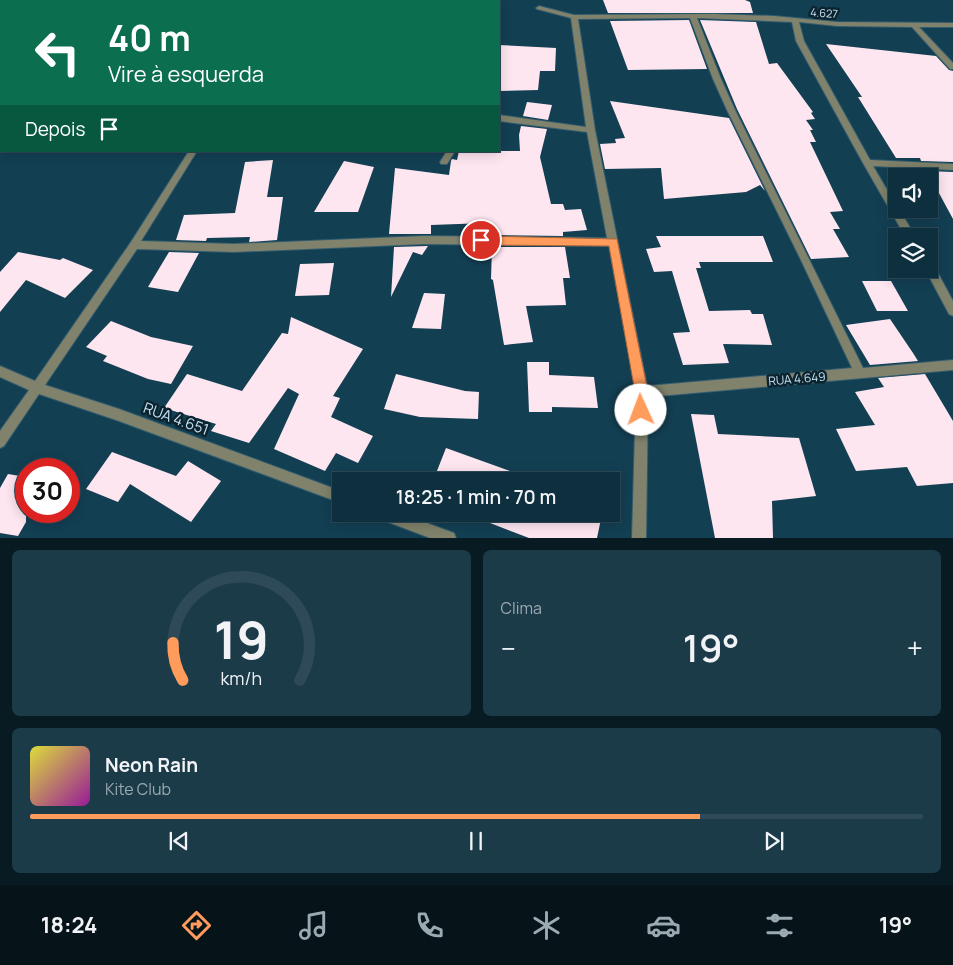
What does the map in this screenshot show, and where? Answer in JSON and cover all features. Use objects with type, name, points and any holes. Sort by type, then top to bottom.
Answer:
[{"type":"street","name":"4.627","points":[[539,8],[574,16],[694,16],[774,18],[837,24],[953,25]]},
{"type":"street","points":[[574,16],[591,130],[642,392],[639,538]]},
{"type":"street","points":[[694,16],[717,79],[731,110],[860,373]]},
{"type":"street","points":[[795,21],[800,41],[905,228]]},
{"type":"street","points":[[914,25],[953,67]]},
{"type":"street","points":[[500,118],[591,130]]},
{"type":"street","points":[[0,442],[134,245],[192,152]]},
{"type":"street","points":[[444,162],[450,152]]},
{"type":"street","points":[[867,163],[953,167]]},
{"type":"street","points":[[134,245],[234,248],[424,240],[614,242]]},
{"type":"street","points":[[935,278],[953,311]]},
{"type":"street","name":"RUA 4.649","points":[[642,392],[953,365]]},
{"type":"street","name":"RUA 4.651","points":[[0,371],[37,388],[119,415],[332,494]]},
{"type":"street","points":[[406,522],[449,538]]},
{"type":"building","points":[[603,0],[745,0],[750,2],[753,13],[608,13]]},
{"type":"building","points":[[689,20],[707,69],[628,70],[610,21]]},
{"type":"building","points":[[700,20],[756,22],[769,64],[777,63],[813,112],[811,113],[815,119],[806,120],[813,130],[810,130],[816,142],[810,142],[843,211],[830,212],[840,229],[833,229],[849,257],[811,259],[737,109]]},
{"type":"building","points":[[826,44],[936,56],[949,70],[953,71],[953,162],[921,161],[920,158],[896,158],[858,97],[862,97]]},
{"type":"building","points":[[500,45],[556,48],[555,71],[540,71],[538,90],[500,91]]},
{"type":"building","points":[[610,101],[729,118],[765,191],[760,185],[746,192],[664,199],[661,168],[605,169],[600,144],[616,143],[615,139],[625,138]]},
{"type":"building","points":[[527,102],[552,105],[548,120],[523,116]]},
{"type":"building","points":[[521,126],[547,129],[540,157],[551,204],[563,204],[565,210],[581,209],[587,230],[563,232],[563,236],[493,235],[493,228],[487,228],[486,223],[431,225],[431,234],[389,234],[395,168],[449,175],[451,161],[452,159],[457,160],[459,152],[520,151],[519,135]]},
{"type":"building","points":[[273,160],[267,197],[283,197],[277,240],[249,242],[250,237],[207,238],[206,241],[176,240],[184,215],[235,213],[245,162]]},
{"type":"building","points":[[344,161],[374,167],[358,212],[314,212]]},
{"type":"building","points":[[938,171],[953,172],[953,219],[938,191]]},
{"type":"building","points":[[656,236],[763,236],[773,262],[699,262],[701,268],[696,268],[709,311],[750,310],[752,314],[763,314],[772,345],[723,344],[729,363],[683,365],[673,333],[690,332],[672,271],[654,272],[646,249],[661,247]]},
{"type":"building","points":[[428,246],[422,255],[413,252],[391,297],[394,247]]},
{"type":"building","points":[[492,247],[565,247],[570,278],[563,278],[566,305],[526,306],[533,342],[504,345],[493,280],[491,279]]},
{"type":"building","points":[[18,252],[60,260],[63,258],[93,270],[65,298],[26,280],[0,312],[0,272]]},
{"type":"building","points":[[169,252],[199,253],[178,292],[148,287]]},
{"type":"building","points":[[334,263],[329,295],[295,296],[300,264]]},
{"type":"building","points":[[862,281],[891,281],[908,311],[877,311]]},
{"type":"building","points":[[424,293],[445,294],[441,329],[412,328]]},
{"type":"building","points":[[291,317],[363,349],[333,396],[340,398],[331,417],[373,436],[358,463],[336,453],[325,471],[274,449],[299,394],[288,388],[249,443],[211,431],[216,424],[164,408],[187,374],[242,391],[282,333],[288,334]]},
{"type":"building","points":[[890,319],[918,361],[870,365],[846,325]]},
{"type":"building","points":[[111,321],[151,337],[193,346],[171,384],[148,379],[103,361],[107,356],[86,347]]},
{"type":"building","points":[[527,362],[549,362],[549,375],[594,377],[598,408],[552,407],[552,412],[529,412]]},
{"type":"building","points":[[396,374],[465,391],[479,392],[478,419],[420,417],[384,409]]},
{"type":"building","points":[[925,374],[953,421],[953,483],[917,486],[907,467],[856,471],[836,429],[875,425],[855,392],[884,387],[878,378]]},
{"type":"building","points":[[691,414],[714,415],[718,434],[799,438],[816,496],[772,501],[773,538],[715,538]]},
{"type":"building","points":[[446,448],[513,472],[437,472]]},
{"type":"building","points":[[112,452],[176,476],[188,461],[221,481],[191,522],[130,484],[118,502],[86,489]]},
{"type":"building","points":[[8,474],[15,475],[15,523],[25,523],[18,536],[0,533],[0,488]]},
{"type":"building","points":[[488,522],[600,522],[597,538],[529,538]]},
{"type":"route","points":[[481,240],[614,242],[642,392],[641,410]]}]
